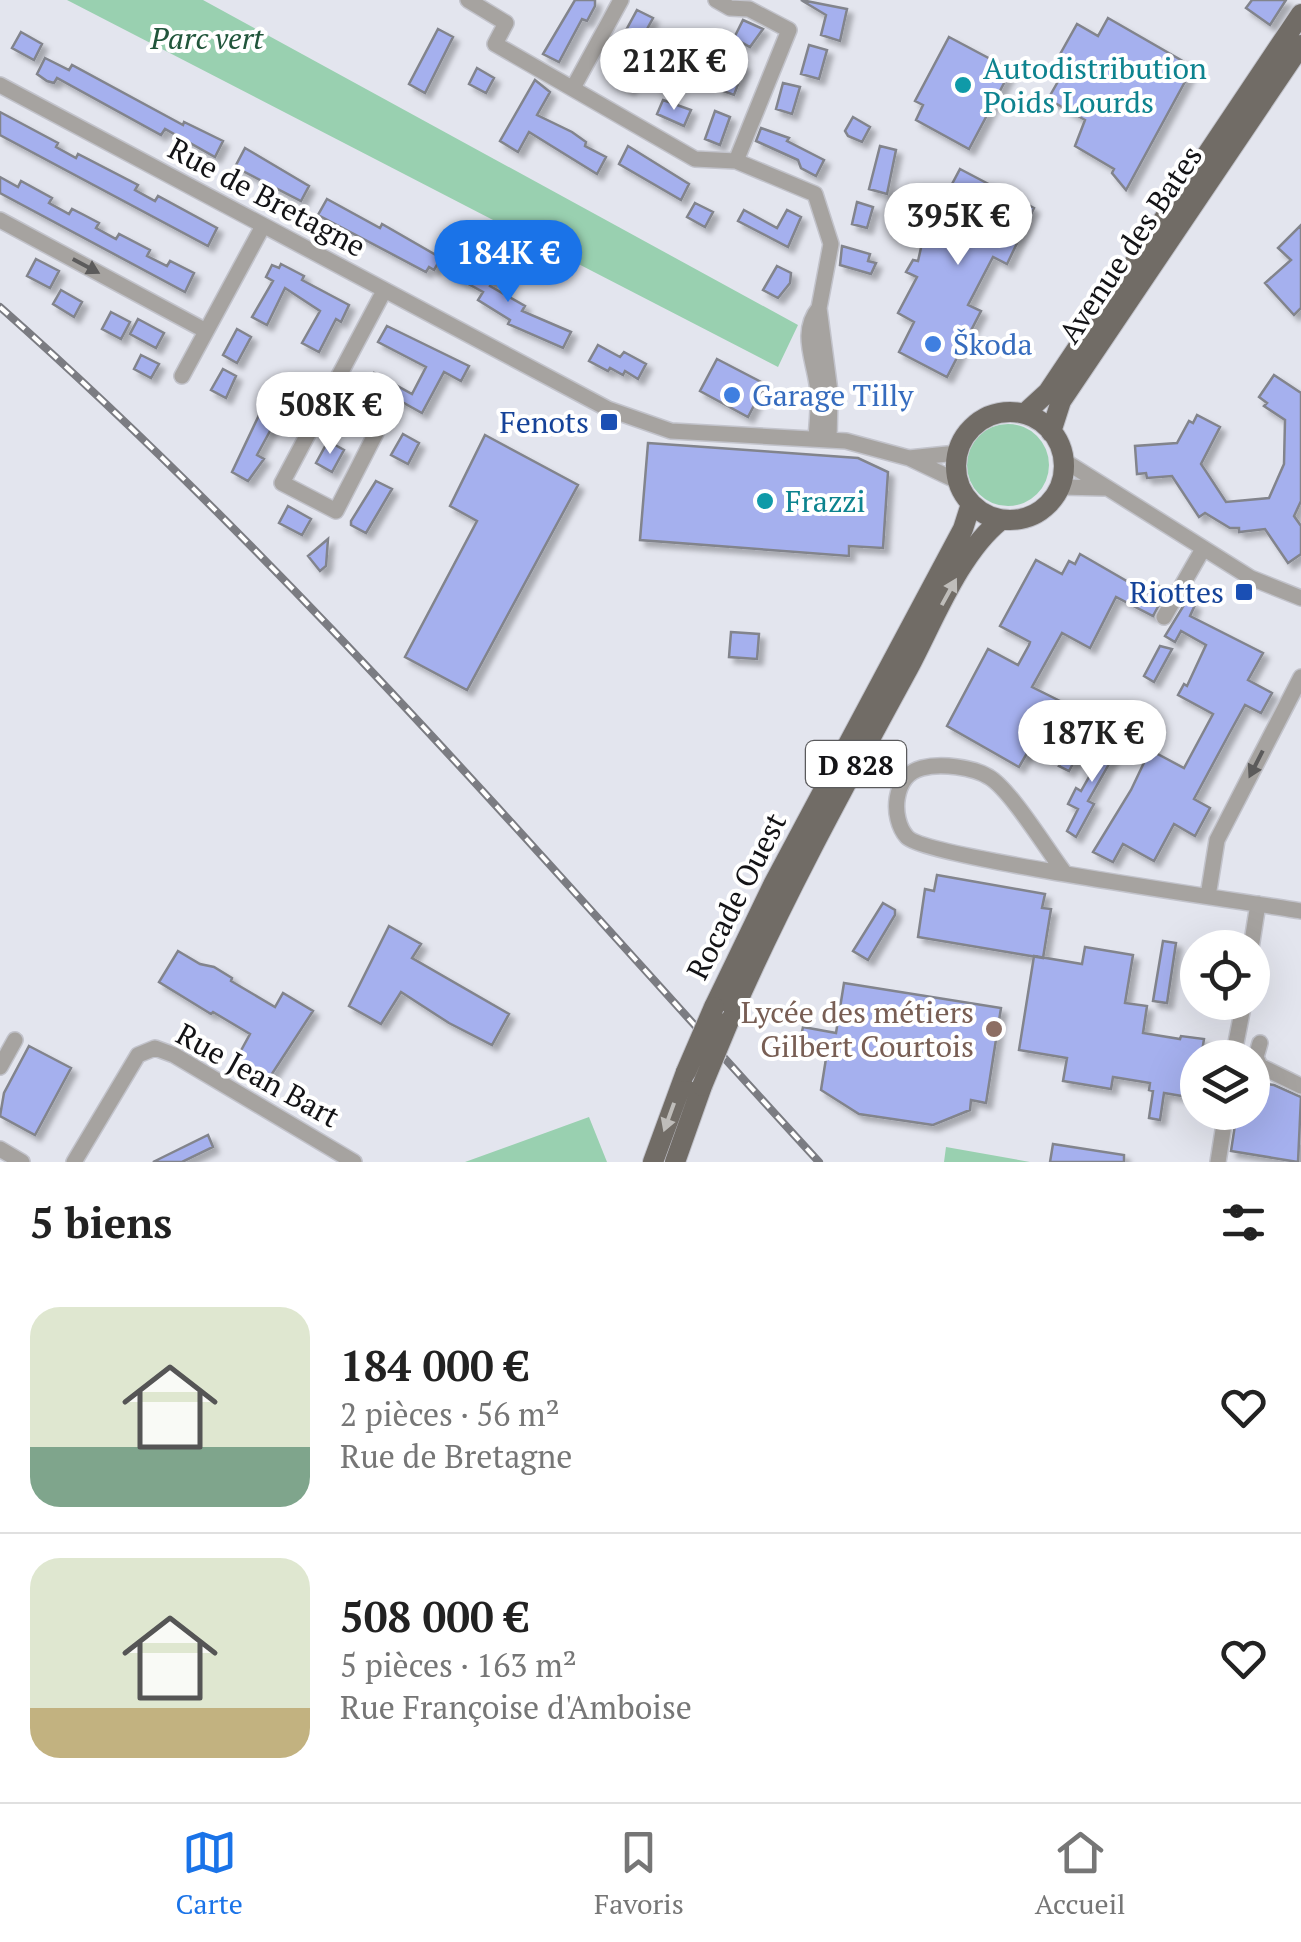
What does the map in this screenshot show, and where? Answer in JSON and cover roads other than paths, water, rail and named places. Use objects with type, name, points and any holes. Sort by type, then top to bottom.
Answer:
[{"type":"main road","name":"Avenue des Bates","points":[[1024,414],[1048,392],[1301,14]]},
{"type":"main road","name":"Avenue des Bates","points":[[1051,432],[1061,400],[1301,45]]},
{"type":"main road","points":[[1024,414],[1051,432],[1063,460],[1060,486],[1042,509],[1016,520],[1002,520],[971,504],[958,481],[957,453],[975,424],[990,416],[1024,414]]},
{"type":"main road","name":"Rocade Ouest","points":[[653,1162],[694,1079],[773,885],[962,529],[971,504]]},
{"type":"main road","name":"Rocade Ouest","points":[[722,1014],[980,536],[1002,520]]},
{"type":"main road","name":"Rocade Ouest","points":[[674,1162],[694,1079]]},
{"type":"street","points":[[468,0],[506,24],[495,44],[695,159],[736,161],[815,194],[831,244],[819,308],[830,392],[822,440]]},
{"type":"street","points":[[573,88],[621,0]]},
{"type":"street","points":[[716,0],[730,8],[748,9],[789,30],[736,161]]},
{"type":"street","name":"Rue de Bretagne","points":[[0,85],[608,409],[671,431],[822,440],[877,448],[958,481]]},
{"type":"street","points":[[0,220],[206,330]]},
{"type":"street","points":[[182,376],[263,226]]},
{"type":"street","points":[[322,405],[376,433],[336,511],[282,482],[322,405],[384,291]]},
{"type":"street","name":"Rue de Bretagne","points":[[909,458],[957,453]]},
{"type":"street","points":[[1063,460],[1251,578],[1301,598]]},
{"type":"street","points":[[1060,486],[1108,488]]},
{"type":"street","points":[[1164,617],[1203,548]]},
{"type":"street","points":[[1208,896],[1217,840],[1301,678]]},
{"type":"street","points":[[1064,872],[989,777],[958,768],[920,768],[910,774],[900,790],[895,814],[899,826],[915,844],[1064,872],[1301,911]]},
{"type":"street","points":[[1254,930],[1258,904]]},
{"type":"street","points":[[0,1067],[15,1040]]},
{"type":"street","name":"Rue Jean Bart","points":[[74,1162],[138,1055],[155,1048],[174,1055],[354,1162]]},
{"type":"street","points":[[1270,1071],[1301,1086]]},
{"type":"street","points":[[1218,1162],[1223,1130]]},
{"type":"street","points":[[0,1149],[22,1162]]},
{"type":"railway","points":[[0,307],[109,407],[319,616],[819,1162]]},
{"type":"place","name":"Autodistribution Poids Lourds","points":[[963,85]]},
{"type":"place","name":"Škoda","points":[[933,344]]},
{"type":"place","name":"Garage Tilly","points":[[732,395]]},
{"type":"place","name":"Fenots","points":[[609,422]]},
{"type":"place","name":"Frazzi","points":[[765,501]]},
{"type":"place","name":"Riottes","points":[[1244,592]]},
{"type":"place","name":"Lycée des métiers Gilbert Courtois","points":[[994,1029]]},
{"type":"park label","name":"Parc vert","points":[[207,38]]}]
